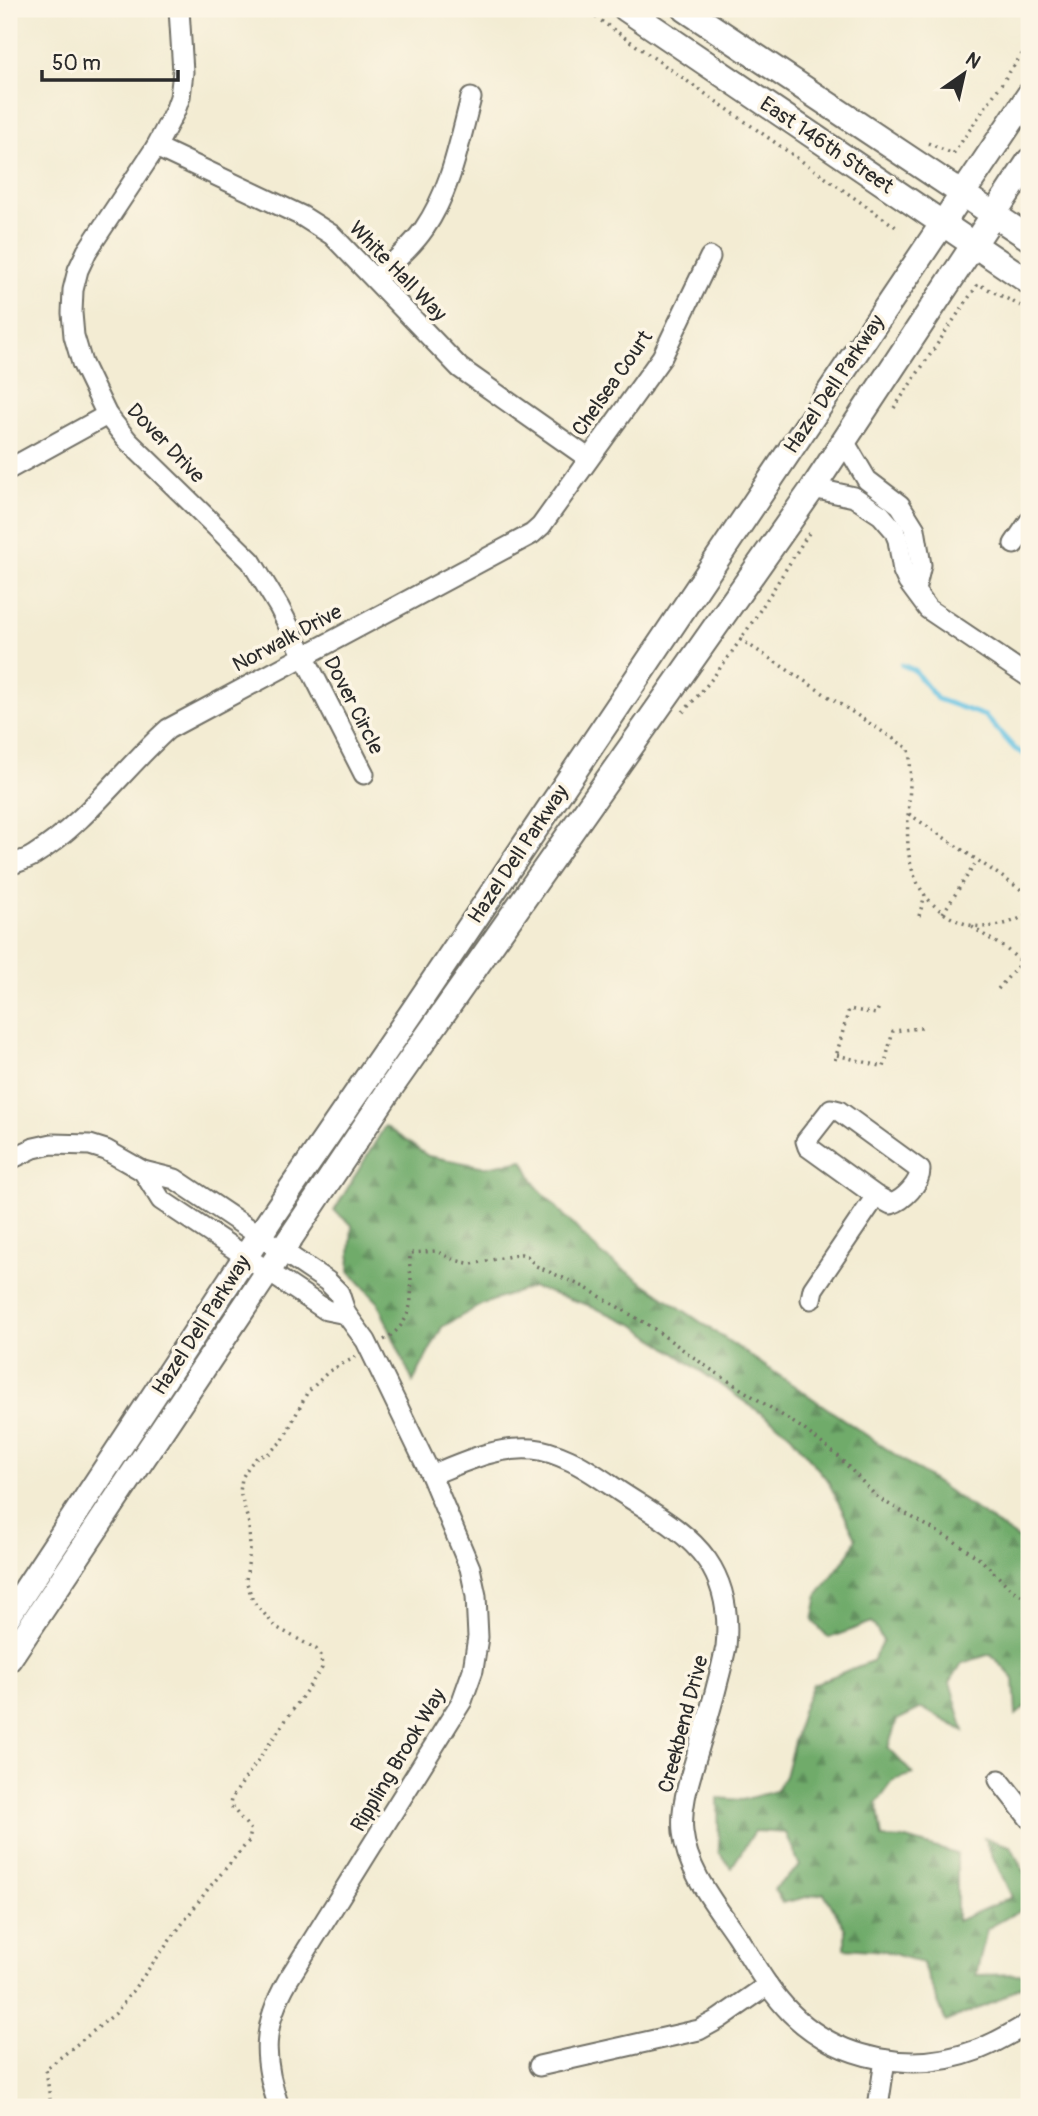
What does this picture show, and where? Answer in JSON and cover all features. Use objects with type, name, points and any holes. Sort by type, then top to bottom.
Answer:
[{"type":"main road","name":"East 146th Street","points":[[626,9],[1029,282]]},
{"type":"main road","name":"East 146th Street","points":[[685,9],[1029,238]]},
{"type":"main road","name":"Hazel Dell Parkway","points":[[9,1615],[245,1257],[1029,95]]},
{"type":"main road","name":"Hazel Dell Parkway","points":[[9,1659],[392,1086],[813,488],[1029,161]]},
{"type":"street","name":"Dover Drive","points":[[179,9],[183,72],[180,97],[156,147],[87,251],[78,270],[73,290],[74,336],[82,363],[107,415],[128,441],[251,561],[304,655]]},
{"type":"street","points":[[375,279],[423,231],[441,201],[471,98]]},
{"type":"street","name":"White Hall Way","points":[[156,147],[302,216],[332,235],[460,368],[587,458]]},
{"type":"street","name":"Chelsea Court","points":[[587,458],[662,357],[710,257]]},
{"type":"street","points":[[9,469],[107,415]]},
{"type":"street","points":[[844,440],[867,480],[900,505],[915,529],[921,565],[915,590]]},
{"type":"street","name":"Norwalk Drive","points":[[9,864],[32,857],[64,833],[142,752],[168,729],[532,534],[541,526],[587,458]]},
{"type":"street","points":[[813,488],[854,496],[864,501],[888,522],[898,540],[903,571],[928,610],[1029,677]]},
{"type":"street","points":[[1014,544],[1029,522]]},
{"type":"street","name":"Dover Circle","points":[[304,655],[364,774]]},
{"type":"street","points":[[831,1110],[839,1111],[920,1170],[920,1177],[899,1202],[891,1204],[876,1196],[808,1147],[806,1141],[831,1110]]},
{"type":"street","points":[[9,1160],[34,1147],[72,1144],[106,1150],[143,1171],[175,1179],[260,1235],[275,1261]]},
{"type":"street","points":[[143,1171],[161,1200],[245,1257],[275,1261]]},
{"type":"street","points":[[811,1299],[813,1289],[876,1196]]},
{"type":"street","name":"Rippling Brook Way","points":[[275,1261],[326,1310],[346,1314],[360,1330],[464,1549],[474,1581],[478,1622],[473,1670],[462,1701],[280,1994],[268,2029],[266,2051],[271,2085],[279,2107]]},
{"type":"street","name":"Creekbend Drive","points":[[431,1475],[498,1450],[516,1448],[545,1451],[579,1465],[674,1527],[689,1539],[707,1560],[724,1598],[728,1625],[726,1647],[687,1791],[683,1832],[696,1873],[768,1985],[791,2013],[819,2035],[858,2054],[885,2060],[914,2062],[961,2055],[989,2045],[1029,2023]]},
{"type":"street","points":[[999,1780],[1029,1818]]},
{"type":"street","points":[[539,2066],[699,2030],[768,1985]]},
{"type":"street","points":[[878,2107],[885,2060]]},
{"type":"path","points":[[584,9],[896,227]]},
{"type":"path","points":[[953,154],[1029,44]]},
{"type":"path","points":[[892,410],[978,284],[1029,310]]},
{"type":"path","points":[[749,626],[808,535]]},
{"type":"path","points":[[740,639],[909,749],[912,772],[906,842],[911,870],[918,887],[943,913],[970,926],[1029,968]]},
{"type":"path","points":[[909,814],[1029,895]]},
{"type":"path","points":[[943,913],[977,861]]},
{"type":"path","points":[[919,915],[925,895]]},
{"type":"path","points":[[970,926],[998,926],[1019,920],[1029,913]]},
{"type":"path","points":[[998,989],[1028,948]]},
{"type":"path","points":[[1025,999],[1029,994]]},
{"type":"path","points":[[880,1005],[876,1014],[849,1009],[836,1058],[884,1067],[893,1031],[920,1028],[923,1024]]},
{"type":"path","points":[[51,2107],[46,2069],[116,2013],[208,1889],[251,1838],[251,1830],[230,1805],[232,1799],[322,1668],[321,1657],[316,1649],[276,1627],[253,1601],[246,1580],[250,1550],[249,1524],[240,1492],[242,1478],[257,1457],[268,1454],[283,1440],[307,1392],[320,1378],[391,1336],[403,1323],[412,1304],[409,1262],[411,1253],[436,1251],[454,1260],[472,1264],[527,1255],[536,1266],[583,1287],[650,1326],[719,1375],[802,1428],[838,1456],[878,1498],[954,1541],[981,1560],[1012,1590],[1029,1600]]},
{"type":"green space","points":[[385,1126],[428,1156],[486,1167],[523,1160],[537,1187],[601,1254],[1029,1546],[1029,1704],[1016,1715],[1014,1679],[991,1654],[962,1663],[950,1682],[964,1731],[922,1708],[897,1720],[888,1748],[913,1774],[894,1780],[877,1803],[882,1838],[907,1839],[957,1854],[957,1921],[1012,1897],[984,1838],[1011,1846],[1029,1881],[1029,1905],[987,1929],[976,1975],[1029,1974],[1029,1981],[996,2001],[946,2022],[922,1963],[885,1951],[845,1948],[845,1929],[824,1893],[782,1903],[774,1889],[800,1866],[786,1833],[755,1831],[731,1868],[719,1852],[718,1798],[742,1800],[776,1791],[785,1776],[802,1711],[813,1684],[872,1661],[883,1641],[872,1622],[829,1638],[813,1621],[818,1595],[850,1552],[856,1538],[828,1481],[788,1432],[633,1324],[585,1304],[532,1287],[483,1304],[442,1327],[413,1382],[377,1301],[349,1271],[352,1225],[334,1211]]},
{"type":"waterway","points":[[902,665],[914,670],[937,699],[985,716],[1015,749],[1029,757]]}]
